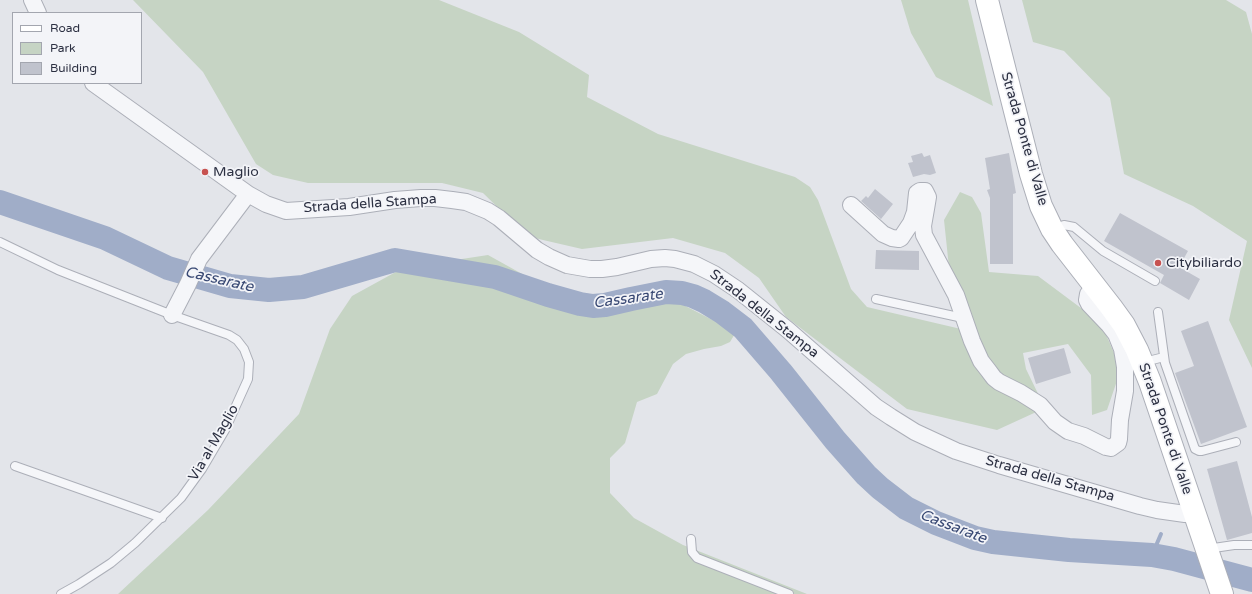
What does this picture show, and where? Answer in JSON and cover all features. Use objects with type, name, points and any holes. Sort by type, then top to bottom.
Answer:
[{"type":"street","points":[[32,0],[38,12]]},
{"type":"street","name":"Strada Ponte di Valle","points":[[986,0],[1036,193],[1052,229],[1069,254],[1111,307],[1131,337],[1143,362],[1222,594]]},
{"type":"street","name":"Strada della Stampa","points":[[94,84],[248,194],[266,204],[286,211],[349,207],[414,199],[435,198],[452,200],[472,204],[488,211],[499,218],[537,250],[567,265],[590,269],[602,269],[651,259],[665,258],[694,264],[714,274],[738,290],[788,330],[876,407],[915,432],[956,451],[1140,506],[1185,514],[1194,512]]},
{"type":"street","name":"Strada Ponte di Valle","points":[[851,205],[883,234],[899,240],[911,223],[915,212],[917,193],[920,191],[925,191],[928,197],[923,226],[924,236],[956,295],[963,318],[981,361],[994,378],[1036,403],[1055,422],[1068,431],[1084,436],[1111,448],[1118,443],[1119,439],[1120,420],[1125,391],[1125,367],[1122,349],[1116,334],[1087,300],[1088,294],[1095,287]]},
{"type":"street","points":[[172,315],[199,259],[248,194]]},
{"type":"lane","points":[[1052,229],[1064,225],[1074,227],[1103,251],[1155,281]]},
{"type":"lane","name":"Via al Maglio","points":[[0,242],[58,270],[172,315],[229,335],[237,340],[244,349],[249,362],[248,379],[225,430],[198,475],[181,498],[162,518],[111,563],[61,594]]},
{"type":"lane","points":[[876,298],[963,318]]},
{"type":"lane","points":[[1158,312],[1165,363],[1195,448],[1202,451],[1236,442]]},
{"type":"lane","points":[[1143,362],[1164,357]]},
{"type":"lane","points":[[15,466],[162,518]]},
{"type":"lane","points":[[691,539],[692,552],[697,558],[789,594]]},
{"type":"lane","points":[[1208,551],[1234,544],[1252,545]]},
{"type":"green space","points":[[133,0],[439,0],[519,32],[589,75],[587,97],[658,134],[795,177],[810,187],[818,200],[851,289],[867,307],[961,329],[950,277],[944,220],[960,192],[972,197],[981,213],[989,272],[1038,276],[1101,323],[1121,369],[1107,410],[1092,415],[1091,375],[1068,344],[1023,353],[1026,369],[1045,408],[997,430],[907,409],[786,317],[759,278],[725,253],[673,238],[582,249],[543,240],[527,236],[483,193],[442,183],[308,183],[273,175],[256,164],[203,72]]},
{"type":"green space","points":[[901,0],[968,0],[993,106],[936,77],[911,33]]},
{"type":"green space","points":[[1022,0],[1226,0],[1246,12],[1252,34],[1252,368],[1229,320],[1247,241],[1193,206],[1124,174],[1110,98],[1064,51],[1033,42]]},
{"type":"green space","points":[[488,255],[533,280],[585,301],[662,294],[736,332],[730,342],[721,346],[686,354],[673,364],[657,394],[637,402],[625,443],[610,458],[610,493],[634,518],[683,545],[807,594],[118,594],[208,510],[299,414],[330,329],[352,296],[403,268]]},
{"type":"building","points":[[922,153],[924,157],[930,155],[936,173],[913,177],[908,163],[913,162],[911,156]]},
{"type":"building","points":[[1009,153],[1016,193],[1013,194],[1013,264],[990,264],[990,198],[987,190],[990,189],[985,158]]},
{"type":"building","points":[[875,189],[893,204],[881,219],[861,201],[866,196],[868,198]]},
{"type":"building","points":[[1120,213],[1188,251],[1179,267],[1200,279],[1189,300],[1160,283],[1164,275],[1104,241]]},
{"type":"building","points":[[876,250],[919,251],[919,270],[875,269]]},
{"type":"building","points":[[1208,321],[1247,427],[1201,444],[1175,373],[1194,366],[1181,331]]},
{"type":"building","points":[[1064,348],[1071,373],[1036,384],[1028,358]]},
{"type":"building","points":[[1237,461],[1252,517],[1252,533],[1227,540],[1207,469]]},
{"type":"waterway","name":"Cassarate","points":[[0,202],[105,238],[168,268],[230,286],[269,290],[303,287],[395,260],[495,277],[548,295],[593,306],[605,305],[666,292],[682,293],[693,296],[722,312],[743,328],[781,372],[835,440],[866,475],[906,508],[936,523],[975,538],[993,542],[1069,550],[1152,555],[1174,559],[1252,580]]},
{"type":"waterway","points":[[1152,555],[1161,534]]},
{"type":"place","name":"Maglio","points":[[205,172]]},
{"type":"place","name":"Citybiliardo","points":[[1158,263]]}]
